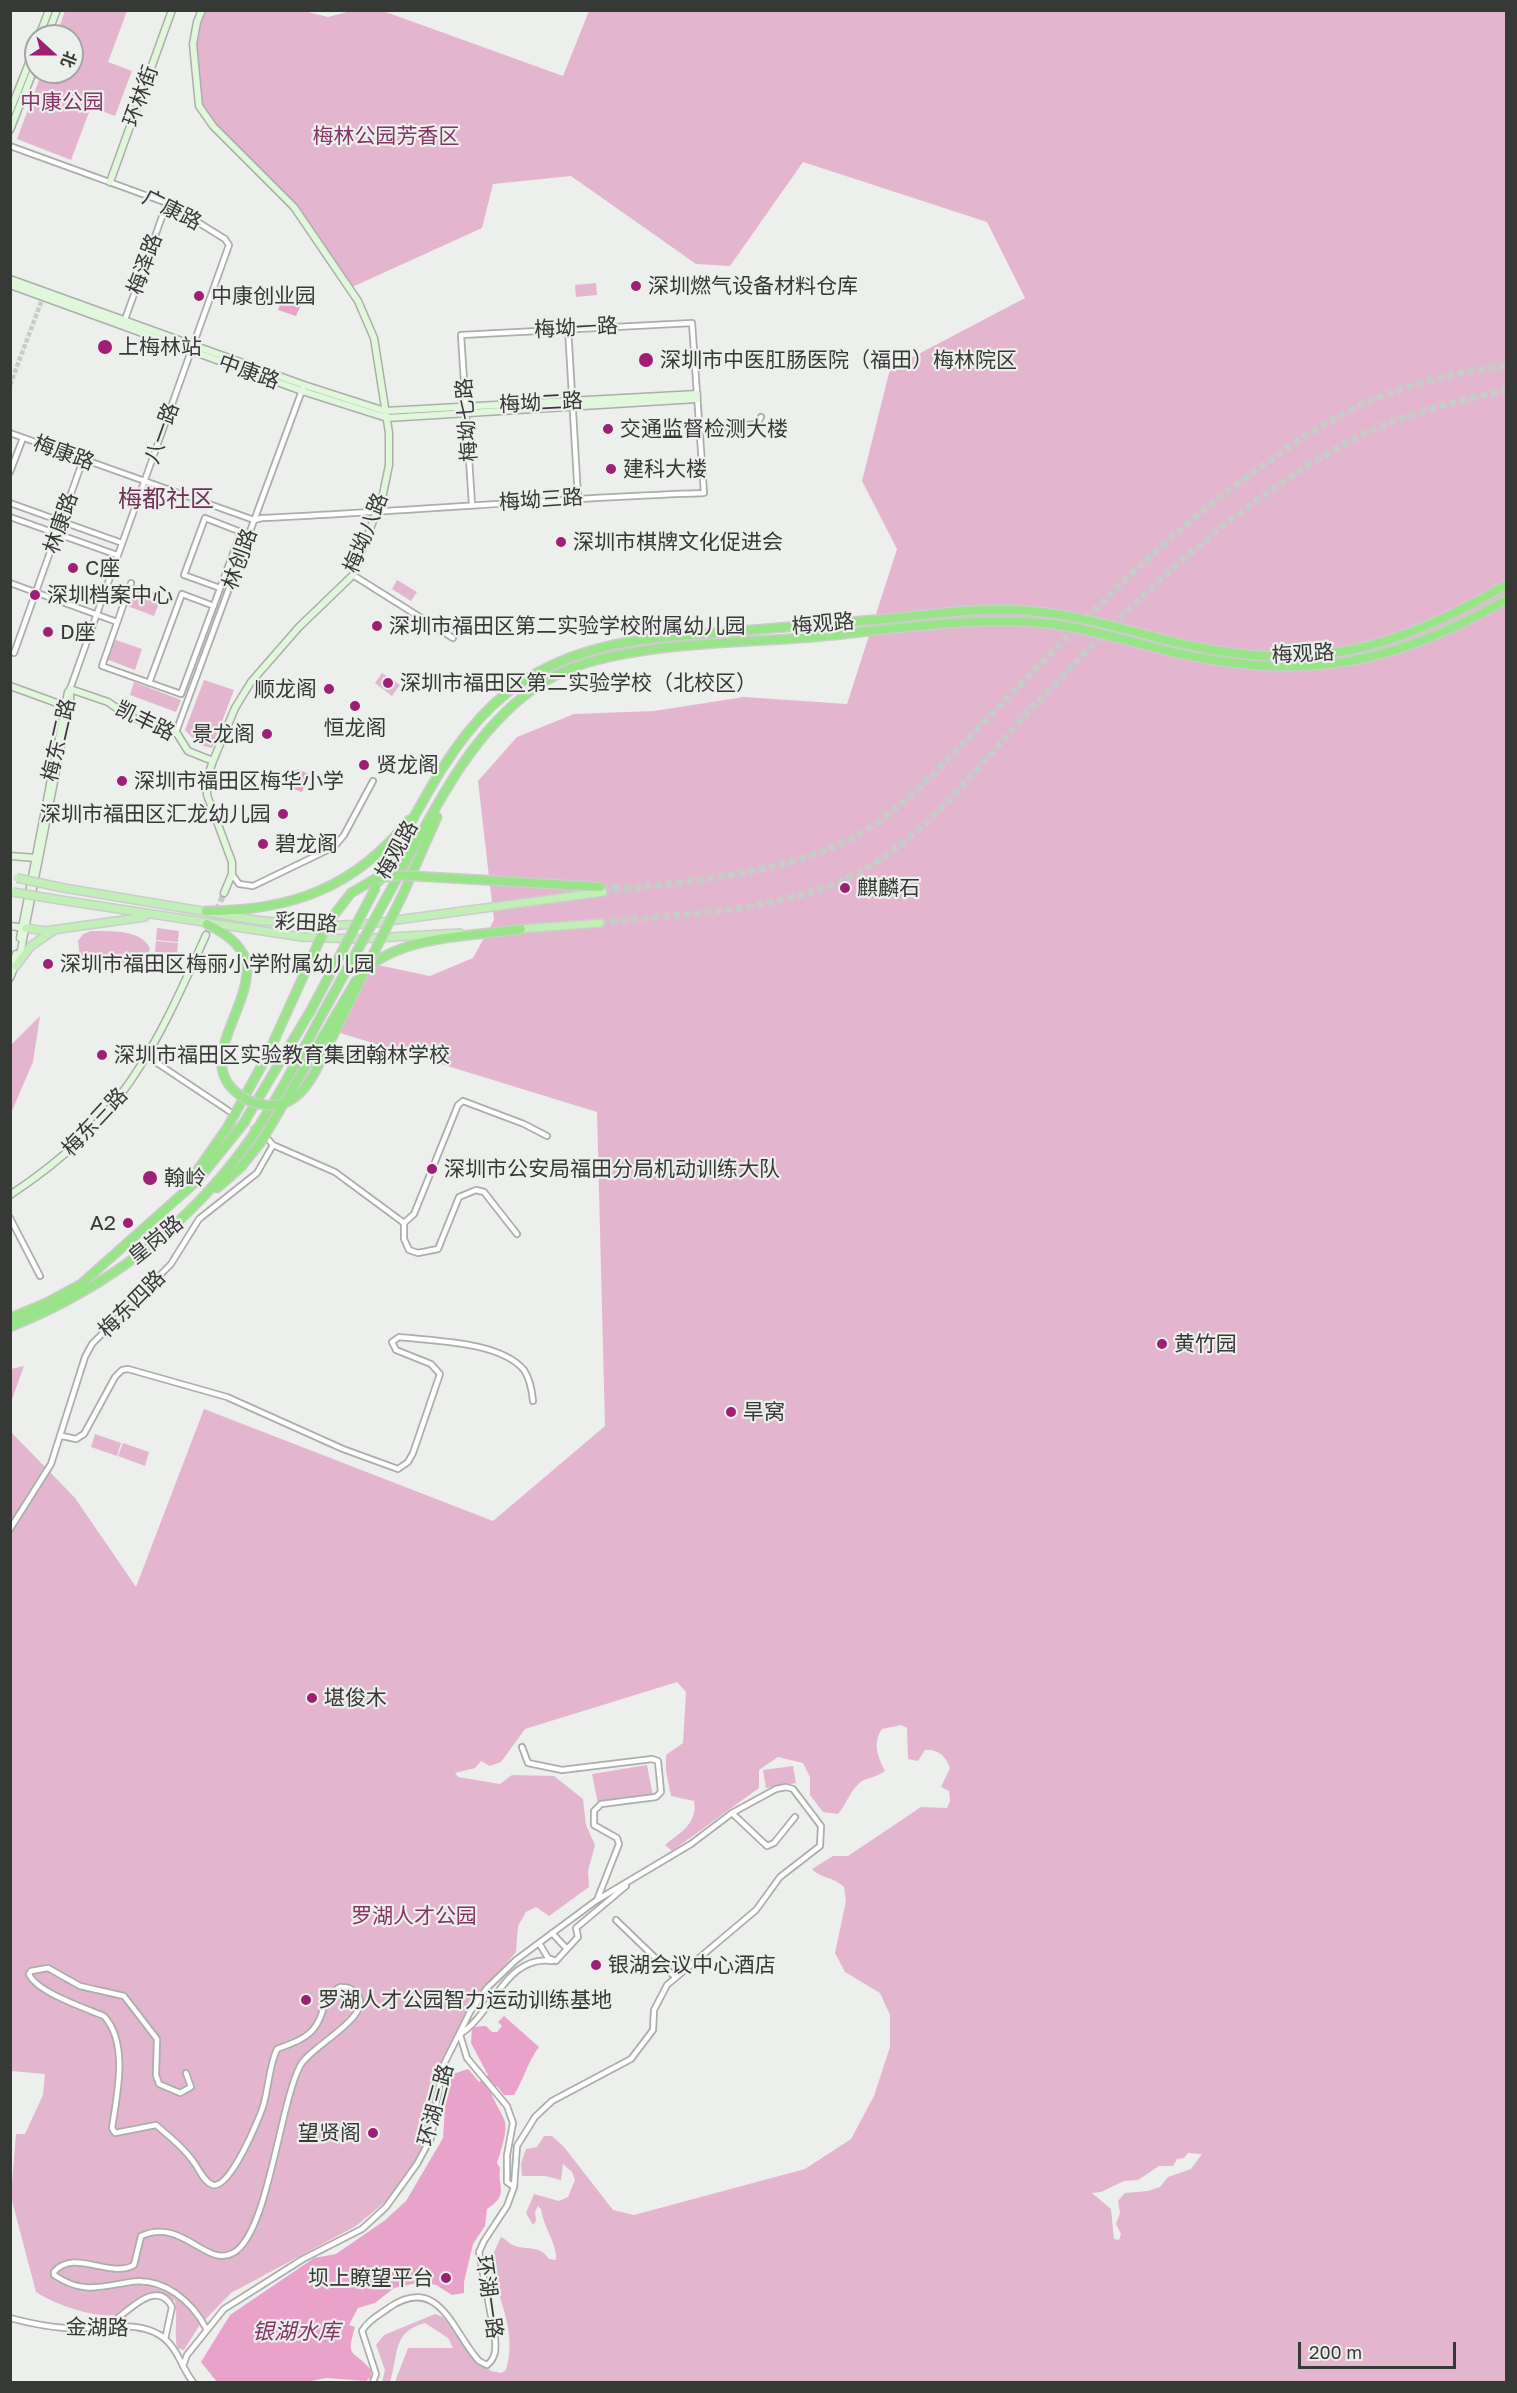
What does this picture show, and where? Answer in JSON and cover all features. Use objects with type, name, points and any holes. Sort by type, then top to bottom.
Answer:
[{"type":"highway","name":"梅观路","points":[[311,1010],[428,793],[469,729],[503,694],[548,666],[604,645],[654,638],[1015,610],[1080,618],[1219,651],[1293,657],[1354,651],[1403,637],[1448,617],[1506,585]]},
{"type":"highway","name":"梅观路","points":[[320,1018],[471,751],[491,727],[539,685],[567,670],[589,662],[638,652],[1017,622],[1079,629],[1212,660],[1243,665],[1295,668],[1354,661],[1407,648],[1458,626],[1506,600]]},
{"type":"highway","points":[[207,924],[238,945],[246,960],[248,981],[221,1053],[222,1073],[234,1091],[251,1102],[274,1105],[285,1103],[300,1093],[314,1074],[348,1010],[403,894],[454,778]]},
{"type":"highway","points":[[206,911],[271,907],[309,896],[335,884],[362,866],[388,844],[428,793]]},
{"type":"highway","points":[[171,1206],[227,1128],[267,1056],[327,924],[351,893],[367,882],[386,876],[415,875],[601,889]]},
{"type":"highway","points":[[200,1202],[241,1167],[264,1140],[357,979],[376,960],[403,948],[445,939],[521,929]]},
{"type":"highway","name":"皇岗路","points":[[10,1318],[46,1303],[81,1284],[171,1206],[215,1162],[260,1099],[311,1010]]},
{"type":"highway","name":"皇岗路","points":[[10,1327],[68,1301],[113,1275],[186,1216],[200,1202],[260,1123],[320,1018]]},
{"type":"main road","name":"彩田路","points":[[14,878],[277,923],[342,926],[601,889]]},
{"type":"main road","name":"彩田路","points":[[12,891],[155,916],[302,937],[357,939],[600,923]]},
{"type":"main road","points":[[24,928],[41,931],[155,916]]},
{"type":"main road","points":[[12,965],[31,946],[59,928]]},
{"type":"street","name":"梅坳八路","points":[[202,10],[193,44],[199,106],[213,126],[294,207],[358,301],[374,338],[386,414],[389,465],[378,510],[353,575],[299,627],[251,682],[235,708],[213,760],[207,778],[207,795],[231,855],[232,874]]},
{"type":"street","name":"环林街","points":[[110,182],[170,11]]},
{"type":"street","points":[[10,111],[24,75]]},
{"type":"street","points":[[10,130],[28,84]]},
{"type":"street","name":"广康路","points":[[10,146],[167,203],[225,239],[228,245],[192,348]]},
{"type":"street","name":"梅泽路","points":[[124,323],[167,203]]},
{"type":"street","name":"中康路","points":[[10,279],[303,388],[386,414]]},
{"type":"street","name":"中康路","points":[[10,285],[124,323]]},
{"type":"street","name":"梅坳一路","points":[[461,334],[692,323],[697,396]]},
{"type":"street","points":[[568,328],[578,497]]},
{"type":"street","name":"梅坳七路","points":[[461,334],[472,505]]},
{"type":"street","name":"八一路","points":[[70,689],[192,348]]},
{"type":"street","name":"林创路","points":[[176,732],[303,388]]},
{"type":"street","name":"梅坳二路","points":[[386,414],[697,396]]},
{"type":"street","points":[[697,396],[700,429],[757,424],[761,417]]},
{"type":"street","name":"梅坳三路","points":[[254,520],[578,497],[704,493],[700,429]]},
{"type":"street","name":"梅康路","points":[[10,433],[254,520]]},
{"type":"street","points":[[10,472],[23,438]]},
{"type":"street","name":"林康路","points":[[14,653],[83,460]]},
{"type":"street","points":[[10,503],[122,543]]},
{"type":"street","points":[[10,517],[117,555]]},
{"type":"street","points":[[131,583],[102,666],[181,694],[241,532],[205,518],[184,575],[220,588]]},
{"type":"street","points":[[353,575],[453,638]]},
{"type":"street","points":[[10,583],[117,622]]},
{"type":"street","points":[[149,683],[182,594],[214,606]]},
{"type":"street","points":[[10,686],[57,703],[63,710]]},
{"type":"street","name":"凯丰路","points":[[70,689],[108,702],[128,716],[176,732],[188,751],[213,760]]},
{"type":"street","name":"梅东二路","points":[[38,858],[63,710],[70,689]]},
{"type":"street","name":"梅东二路","points":[[10,978],[24,928],[70,700],[70,689]]},
{"type":"street","points":[[232,874],[239,884],[253,886],[331,849],[342,838],[373,781]]},
{"type":"street","points":[[10,856],[38,858]]},
{"type":"street","points":[[224,894],[232,874]]},
{"type":"street","points":[[10,926],[24,928]]},
{"type":"street","name":"梅东三路","points":[[10,1195],[44,1172],[84,1138],[115,1104],[148,1057],[206,935]]},
{"type":"street","points":[[10,950],[12,965]]},
{"type":"street","points":[[148,1057],[229,1111]]},
{"type":"street","points":[[517,1234],[484,1192],[476,1190],[459,1197],[438,1249],[418,1253],[409,1250],[404,1239],[404,1223],[414,1214],[458,1105],[463,1101],[524,1124],[547,1136]]},
{"type":"street","points":[[264,1140],[335,1172],[404,1223]]},
{"type":"street","name":"梅东四路","points":[[10,1530],[48,1471],[92,1344],[99,1334],[171,1264],[199,1219],[252,1178],[273,1145]]},
{"type":"street","points":[[186,1216],[199,1219]]},
{"type":"street","points":[[10,1218],[40,1276]]},
{"type":"street","points":[[62,1436],[76,1439],[84,1434],[118,1372],[128,1369],[227,1397],[343,1449],[398,1468],[408,1462],[413,1453],[440,1374],[431,1364],[396,1350],[392,1342],[399,1337],[462,1342],[512,1361],[524,1371],[534,1401]]},
{"type":"street","points":[[522,1747],[528,1763],[562,1770],[651,1759],[658,1761],[661,1792],[656,1797],[601,1804],[594,1811],[594,1825],[617,1838],[619,1844],[597,1900]]},
{"type":"street","points":[[467,2058],[460,2034],[479,2019],[492,1997],[517,1972],[534,1961],[556,1961],[579,1935],[576,1928],[635,1878],[691,1844],[732,1814],[776,1789],[786,1787],[800,1796],[821,1826],[820,1846],[780,1877],[756,1911],[702,1958],[675,1977],[616,1920]]},
{"type":"street","points":[[732,1814],[767,1846],[774,1843],[795,1817]]},
{"type":"street","name":"环湖三路","points":[[183,2366],[187,2355],[224,2309],[303,2259],[362,2229],[378,2216],[424,2153],[433,2133],[441,2074],[474,2005],[487,1988],[539,1943],[597,1900],[635,1878]]},
{"type":"street","points":[[552,1933],[567,1949]]},
{"type":"street","points":[[539,1943],[552,1961]]},
{"type":"street","points":[[186,2073],[190,2087],[180,2093],[159,2084],[156,2075],[157,2039],[124,1996],[80,1986],[48,1968],[31,1971],[29,1974],[31,1980],[46,1991],[105,2016],[110,2023],[119,2049],[112,2128],[115,2133],[156,2125],[189,2155],[206,2181],[214,2185],[222,2184],[230,2175],[255,2127],[264,2103],[270,2065],[277,2049],[308,2035],[317,2026],[327,1997],[340,1987],[351,1989],[361,1998],[362,2007],[357,2015],[301,2063],[278,2135],[264,2199],[252,2234],[242,2247],[233,2254],[220,2256],[170,2231],[154,2230],[141,2236],[134,2265],[129,2268],[108,2268],[74,2263],[54,2272],[65,2282],[91,2289],[131,2282],[155,2283],[182,2297],[197,2312],[207,2330]]},
{"type":"street","name":"环湖一路","points":[[373,2382],[376,2374],[362,2331],[365,2325],[396,2304],[414,2298],[425,2297],[444,2309],[474,2356],[487,2366],[492,2361],[496,2351],[495,2337],[479,2252],[503,2215],[514,2187],[517,2146],[538,2114],[555,2099],[626,2064],[653,2030],[654,2010],[657,2002],[675,1977]]},
{"type":"street","points":[[449,2055],[457,2052],[467,2058],[508,2109],[514,2125],[507,2163],[508,2184],[514,2187]]},
{"type":"street","points":[[109,2325],[148,2296],[159,2294],[168,2300],[172,2307],[165,2339],[193,2382]]},
{"type":"street","name":"金湖路","points":[[10,2318],[63,2328],[109,2325],[140,2329],[165,2339]]},
{"type":"green space","points":[[300,10],[328,17],[351,11],[383,11],[563,76],[589,11],[1506,11],[1506,2382],[395,2382],[408,2348],[453,2348],[448,2338],[425,2323],[414,2327],[402,2338],[398,2345],[390,2382],[382,2382],[385,2370],[376,2345],[384,2335],[435,2314],[443,2317],[484,2366],[491,2371],[501,2373],[506,2370],[510,2343],[506,2316],[488,2265],[501,2237],[513,2245],[541,2251],[549,2259],[556,2260],[555,2249],[541,2209],[538,2206],[535,2212],[536,2221],[533,2225],[526,2213],[534,2194],[559,2201],[568,2197],[575,2180],[572,2172],[563,2164],[561,2180],[545,2176],[522,2176],[521,2163],[526,2149],[537,2147],[544,2136],[552,2136],[564,2147],[613,2210],[634,2215],[805,2169],[851,2139],[874,2096],[890,2047],[890,2015],[880,1993],[845,1972],[835,1953],[846,1901],[844,1887],[812,1869],[833,1856],[848,1856],[921,1807],[947,1808],[950,1801],[949,1791],[941,1787],[950,1768],[941,1754],[930,1750],[925,1750],[918,1761],[908,1759],[907,1728],[901,1725],[882,1729],[877,1745],[878,1755],[885,1771],[860,1783],[852,1791],[838,1814],[823,1812],[810,1795],[810,1777],[803,1763],[778,1757],[759,1770],[759,1788],[672,1851],[665,1845],[687,1826],[695,1809],[694,1801],[671,1796],[666,1771],[666,1755],[683,1743],[686,1692],[677,1682],[525,1729],[501,1762],[490,1766],[481,1761],[475,1768],[455,1773],[458,1777],[500,1784],[512,1775],[554,1776],[583,1799],[586,1825],[595,1845],[588,1871],[589,1887],[549,1916],[536,1907],[526,1912],[518,1926],[516,1952],[476,1999],[445,2054],[439,2070],[427,2138],[412,2167],[390,2198],[356,2226],[231,2293],[199,2326],[184,2350],[177,2348],[175,2301],[163,2295],[154,2292],[147,2293],[128,2311],[99,2315],[76,2310],[36,2292],[11,2197],[16,2134],[25,2134],[43,2095],[45,2074],[11,2071],[10,1431],[75,1498],[136,1587],[204,1409],[493,1521],[605,1426],[597,1112],[337,1032],[373,964],[430,976],[473,958],[494,920],[478,781],[517,737],[574,714],[654,711],[744,697],[847,704],[897,549],[862,481],[890,369],[1025,298],[987,222],[803,162],[730,266],[696,264],[571,176],[493,184],[482,228],[350,288],[299,213],[227,140],[199,106],[193,44],[202,11]],"holes":[[[1188,2153],[1202,2154],[1191,2169],[1168,2177],[1160,2187],[1148,2191],[1125,2193],[1118,2201],[1120,2213],[1116,2224],[1121,2234],[1119,2240],[1114,2239],[1111,2209],[1092,2193],[1101,2192],[1124,2181],[1138,2180],[1159,2166],[1173,2166],[1177,2159],[1184,2158]]]},
{"type":"green space","name":"中康公园","points":[[65,11],[127,11],[108,62],[132,71],[115,116],[91,107],[71,160],[17,139],[38,84],[84,84],[84,24],[60,24]]},
{"type":"green space","points":[[596,283],[597,295],[576,297],[575,285]]},
{"type":"green space","points":[[397,580],[417,592],[411,601],[392,589]]},
{"type":"green space","points":[[133,584],[162,595],[154,616],[125,605]]},
{"type":"green space","points":[[113,639],[142,649],[135,670],[106,659]]},
{"type":"green space","points":[[382,673],[400,685],[392,696],[375,683]]},
{"type":"green space","points":[[204,680],[234,690],[212,748],[200,745],[185,730]]},
{"type":"green space","points":[[134,682],[181,700],[176,712],[130,695]]},
{"type":"green space","points":[[157,928],[179,931],[178,942],[156,940]]},
{"type":"green space","points":[[91,931],[115,931],[133,935],[146,942],[150,949],[144,964],[154,965],[155,953],[177,955],[176,967],[172,967],[171,971],[71,961],[71,956],[80,957],[78,941],[83,934]]},
{"type":"green space","points":[[156,941],[178,943],[177,954],[155,952]]},
{"type":"green space","points":[[40,1016],[33,1062],[11,1113],[11,1045]]},
{"type":"green space","points":[[24,1366],[11,1402],[11,1369]]},
{"type":"green space","points":[[95,1434],[121,1443],[117,1456],[91,1447]]},
{"type":"green space","points":[[123,1443],[149,1452],[145,1466],[118,1456]]},
{"type":"green space","points":[[647,1765],[653,1796],[598,1804],[592,1774]]},
{"type":"green space","points":[[793,1766],[796,1783],[766,1788],[763,1770]]},
{"type":"water","points":[[282,299],[301,305],[296,316],[278,310]]},
{"type":"water","points":[[297,769],[309,774],[302,792],[291,788]]},
{"type":"water","name":"银湖水库","points":[[504,2016],[539,2047],[514,2095],[504,2095],[497,2086],[491,2093],[505,2123],[504,2141],[497,2163],[500,2168],[501,2190],[498,2199],[487,2209],[485,2226],[473,2244],[464,2282],[464,2293],[452,2295],[436,2285],[422,2282],[394,2288],[375,2303],[358,2308],[349,2325],[355,2327],[351,2350],[371,2370],[371,2377],[366,2381],[326,2378],[307,2382],[217,2382],[201,2362],[230,2315],[314,2258],[336,2254],[384,2221],[406,2201],[443,2138],[447,2076],[468,2069],[479,2082],[488,2075],[471,2043],[472,2027],[486,2026],[492,2032],[497,2032],[502,2026],[498,2022]]},
{"type":"tunnel","points":[[10,385],[43,297]]},
{"type":"tunnel","points":[[603,892],[761,869],[823,851],[870,828],[908,797],[946,761],[1122,583],[1188,523],[1259,468],[1297,441],[1365,403],[1434,380],[1506,366]]},
{"type":"tunnel","points":[[600,923],[763,904],[795,897],[856,874],[903,843],[925,823],[1137,601],[1216,532],[1258,500],[1301,470],[1365,433],[1424,411],[1506,390]]},
{"type":"tunnel","points":[[600,887],[633,888]]},
{"type":"tunnel","points":[[206,935],[224,893]]},
{"type":"tunnel","points":[[235,1115],[265,1137]]},
{"type":"place","name":"深圳燃气设备材料仓库","points":[[636,286]]},
{"type":"place","name":"中康创业园","points":[[199,296]]},
{"type":"place","name":"上梅林站","points":[[105,347]]},
{"type":"place","name":"深圳市中医肛肠医院（福田）梅林院区","points":[[646,360]]},
{"type":"place","name":"交通监督检测大楼","points":[[608,429]]},
{"type":"place","name":"建科大楼","points":[[611,469]]},
{"type":"place","name":"深圳市棋牌文化促进会","points":[[561,542]]},
{"type":"place","name":"C座","points":[[73,568]]},
{"type":"place","name":"深圳档案中心","points":[[35,595]]},
{"type":"place","name":"深圳市福田区第二实验学校附属幼儿园","points":[[377,626]]},
{"type":"place","name":"D座","points":[[48,632]]},
{"type":"place","name":"深圳市福田区第二实验学校（北校区）","points":[[388,683]]},
{"type":"place","name":"顺龙阁","points":[[329,689]]},
{"type":"place","name":"恒龙阁","points":[[355,706]]},
{"type":"place","name":"景龙阁","points":[[267,734]]},
{"type":"place","name":"贤龙阁","points":[[364,765]]},
{"type":"place","name":"深圳市福田区梅华小学","points":[[122,781]]},
{"type":"place","name":"深圳市福田区汇龙幼儿园","points":[[283,814]]},
{"type":"place","name":"碧龙阁","points":[[263,844]]},
{"type":"place","name":"麒麟石","points":[[845,888]]},
{"type":"place","name":"深圳市福田区梅丽小学附属幼儿园","points":[[48,964]]},
{"type":"place","name":"深圳市福田区实验教育集团翰林学校","points":[[102,1055]]},
{"type":"place","name":"深圳市公安局福田分局机动训练大队","points":[[432,1169]]},
{"type":"place","name":"翰岭","points":[[150,1178]]},
{"type":"place","name":"A2","points":[[128,1223]]},
{"type":"place","name":"黄竹园","points":[[1162,1344]]},
{"type":"place","name":"旱窝","points":[[731,1412]]},
{"type":"place","name":"堪俊木","points":[[312,1698]]},
{"type":"place","name":"银湖会议中心酒店","points":[[596,1965]]},
{"type":"place","name":"罗湖人才公园智力运动训练基地","points":[[306,2000]]},
{"type":"place","name":"望贤阁","points":[[373,2133]]},
{"type":"place","name":"坝上瞭望平台","points":[[446,2278]]},
{"type":"district","name":"梅都社区","points":[[166,499]]},
{"type":"park label","name":"梅林公园芳香区","points":[[386,136]]},
{"type":"park label","name":"罗湖人才公园","points":[[414,1916]]}]
